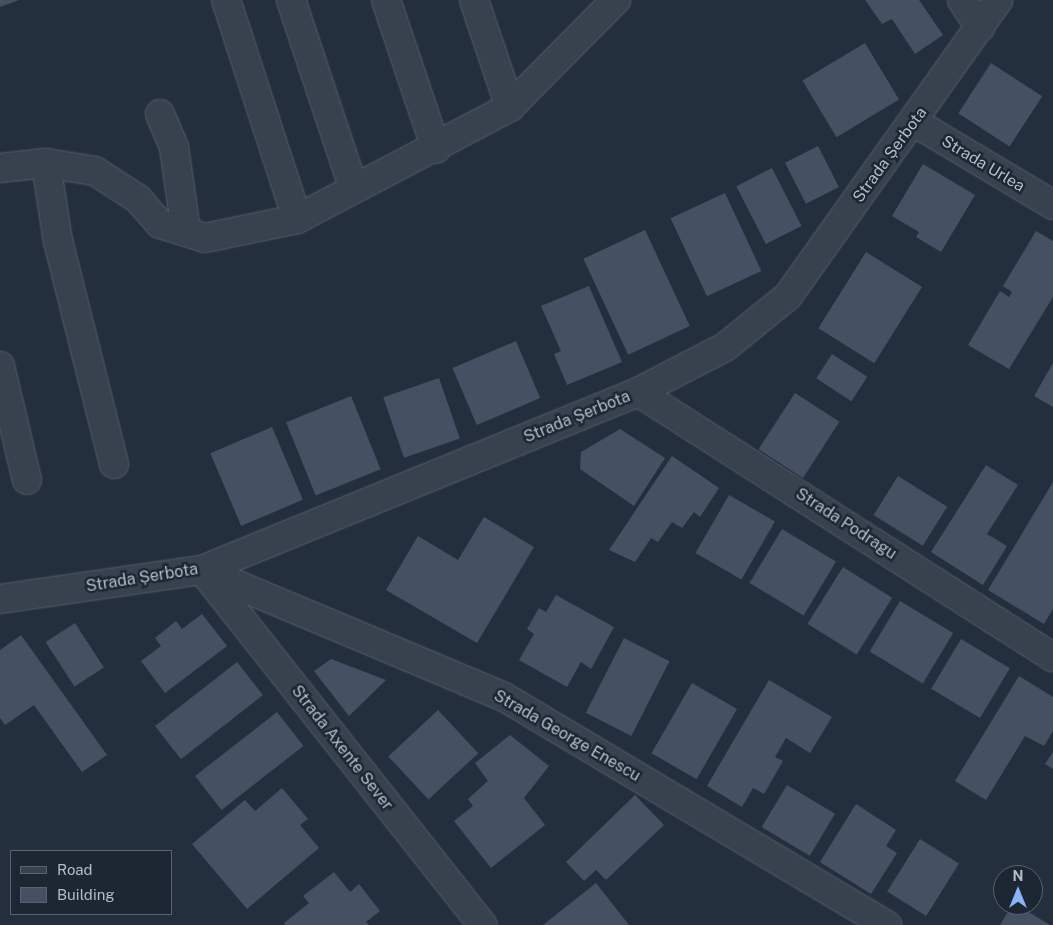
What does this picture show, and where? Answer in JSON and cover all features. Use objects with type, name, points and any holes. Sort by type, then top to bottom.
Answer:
[{"type":"street","points":[[226,0],[297,219]]},
{"type":"street","points":[[291,0],[354,189]]},
{"type":"street","points":[[386,0],[436,148]]},
{"type":"street","points":[[474,0],[510,107]]},
{"type":"street","points":[[0,168],[46,163],[95,172],[138,199],[160,224],[205,238],[297,219],[436,148],[510,107],[616,0]]},
{"type":"street","points":[[962,0],[980,28]]},
{"type":"street","name":"Strada Șerbota","points":[[0,599],[202,570],[638,392],[725,346],[788,296],[914,122],[998,0]]},
{"type":"street","points":[[160,114],[174,147],[186,231]]},
{"type":"street","name":"Strada Urlea","points":[[914,122],[1053,205]]},
{"type":"street","points":[[46,163],[58,241],[114,464]]},
{"type":"street","points":[[0,366],[27,480]]},
{"type":"street","name":"Strada Podragu","points":[[638,392],[1053,657]]},
{"type":"street","name":"Strada Axente Sever","points":[[202,570],[483,925]]},
{"type":"street","name":"Strada George Enescu","points":[[202,570],[504,697],[887,925]]},
{"type":"building","points":[[0,0],[19,0],[0,7]]},
{"type":"building","points":[[865,0],[919,0],[943,35],[915,54],[892,19],[882,24]]},
{"type":"building","points":[[865,43],[899,100],[836,137],[802,81]]},
{"type":"building","points":[[991,63],[1042,96],[1009,147],[958,113]]},
{"type":"building","points":[[818,146],[839,187],[806,204],[785,163]]},
{"type":"building","points":[[923,164],[975,195],[941,252],[916,237],[919,232],[892,216]]},
{"type":"building","points":[[772,168],[802,226],[766,244],[736,186]]},
{"type":"building","points":[[725,193],[761,271],[707,296],[671,218]]},
{"type":"building","points":[[645,230],[690,326],[628,355],[583,259]]},
{"type":"building","points":[[1036,231],[1053,241],[1053,297],[1009,369],[968,345],[1000,291],[1009,297],[1012,292],[1003,286]]},
{"type":"building","points":[[866,252],[922,287],[874,363],[818,328]]},
{"type":"building","points":[[589,286],[622,362],[567,385],[554,354],[561,351],[541,306]]},
{"type":"building","points":[[516,341],[540,398],[477,425],[452,368]]},
{"type":"building","points":[[832,354],[867,377],[851,401],[816,378]]},
{"type":"building","points":[[1053,363],[1053,407],[1034,396]]},
{"type":"building","points":[[439,378],[460,439],[404,458],[383,397]]},
{"type":"building","points":[[795,393],[839,422],[803,478],[759,449]]},
{"type":"building","points":[[351,396],[381,469],[316,495],[286,422]]},
{"type":"building","points":[[272,427],[303,500],[241,526],[210,453]]},
{"type":"building","points":[[620,429],[665,458],[634,506],[580,469],[581,452]]},
{"type":"building","points":[[672,456],[719,488],[700,517],[694,512],[682,528],[672,522],[658,542],[651,538],[635,562],[609,550]]},
{"type":"building","points":[[986,465],[1018,485],[987,534],[1007,546],[983,585],[931,552]]},
{"type":"building","points":[[898,476],[947,507],[923,546],[874,515]]},
{"type":"building","points":[[1053,482],[1053,609],[1044,624],[988,590]]},
{"type":"building","points":[[729,495],[775,522],[741,580],[696,553]]},
{"type":"building","points":[[484,517],[534,547],[477,643],[386,590],[418,536],[458,560]]},
{"type":"building","points":[[782,529],[836,561],[804,615],[750,583]]},
{"type":"building","points":[[843,567],[892,598],[857,655],[807,624]]},
{"type":"building","points":[[556,595],[614,627],[591,669],[581,662],[567,687],[519,660],[534,634],[527,629],[539,608],[546,612]]},
{"type":"building","points":[[900,601],[953,633],[923,684],[870,652]]},
{"type":"building","points":[[202,614],[227,646],[165,693],[141,661],[161,646],[155,638],[176,621],[182,629]]},
{"type":"building","points":[[75,623],[104,667],[75,687],[46,642]]},
{"type":"building","points":[[21,635],[107,755],[82,772],[34,705],[5,725],[0,718],[0,650]]},
{"type":"building","points":[[624,638],[669,661],[631,736],[586,713]]},
{"type":"building","points":[[961,639],[1010,668],[980,718],[931,689]]},
{"type":"building","points":[[331,659],[386,680],[349,716],[314,671]]},
{"type":"building","points":[[237,662],[263,695],[181,759],[155,726]]},
{"type":"building","points":[[1019,676],[1053,697],[1053,731],[1044,746],[1025,736],[986,800],[955,781]]},
{"type":"building","points":[[769,680],[832,717],[810,753],[786,738],[775,757],[783,761],[764,794],[753,788],[742,807],[707,786]]},
{"type":"building","points":[[692,683],[737,709],[697,779],[652,753]]},
{"type":"building","points":[[438,710],[478,753],[429,800],[388,756]]},
{"type":"building","points":[[277,712],[303,746],[222,810],[195,776]]},
{"type":"building","points":[[510,735],[549,766],[524,798],[545,825],[491,868],[454,821],[473,806],[468,799],[488,781],[475,763]]},
{"type":"building","points":[[1053,752],[1053,769],[1045,764]]},
{"type":"building","points":[[787,785],[835,814],[810,856],[762,827]]},
{"type":"building","points":[[282,788],[308,819],[300,825],[319,848],[247,909],[192,844],[245,800],[255,811]]},
{"type":"building","points":[[635,795],[664,825],[606,880],[596,870],[584,881],[566,862]]},
{"type":"building","points":[[856,804],[896,830],[886,846],[897,853],[871,894],[820,862]]},
{"type":"building","points":[[920,839],[959,863],[926,916],[887,892]]},
{"type":"building","points":[[334,872],[350,892],[359,884],[380,911],[366,922],[369,925],[285,925],[284,923],[309,903],[303,896]]},
{"type":"building","points":[[596,883],[629,925],[543,925]]},
{"type":"building","points":[[1006,915],[1034,915],[1050,925],[1000,925]]}]
